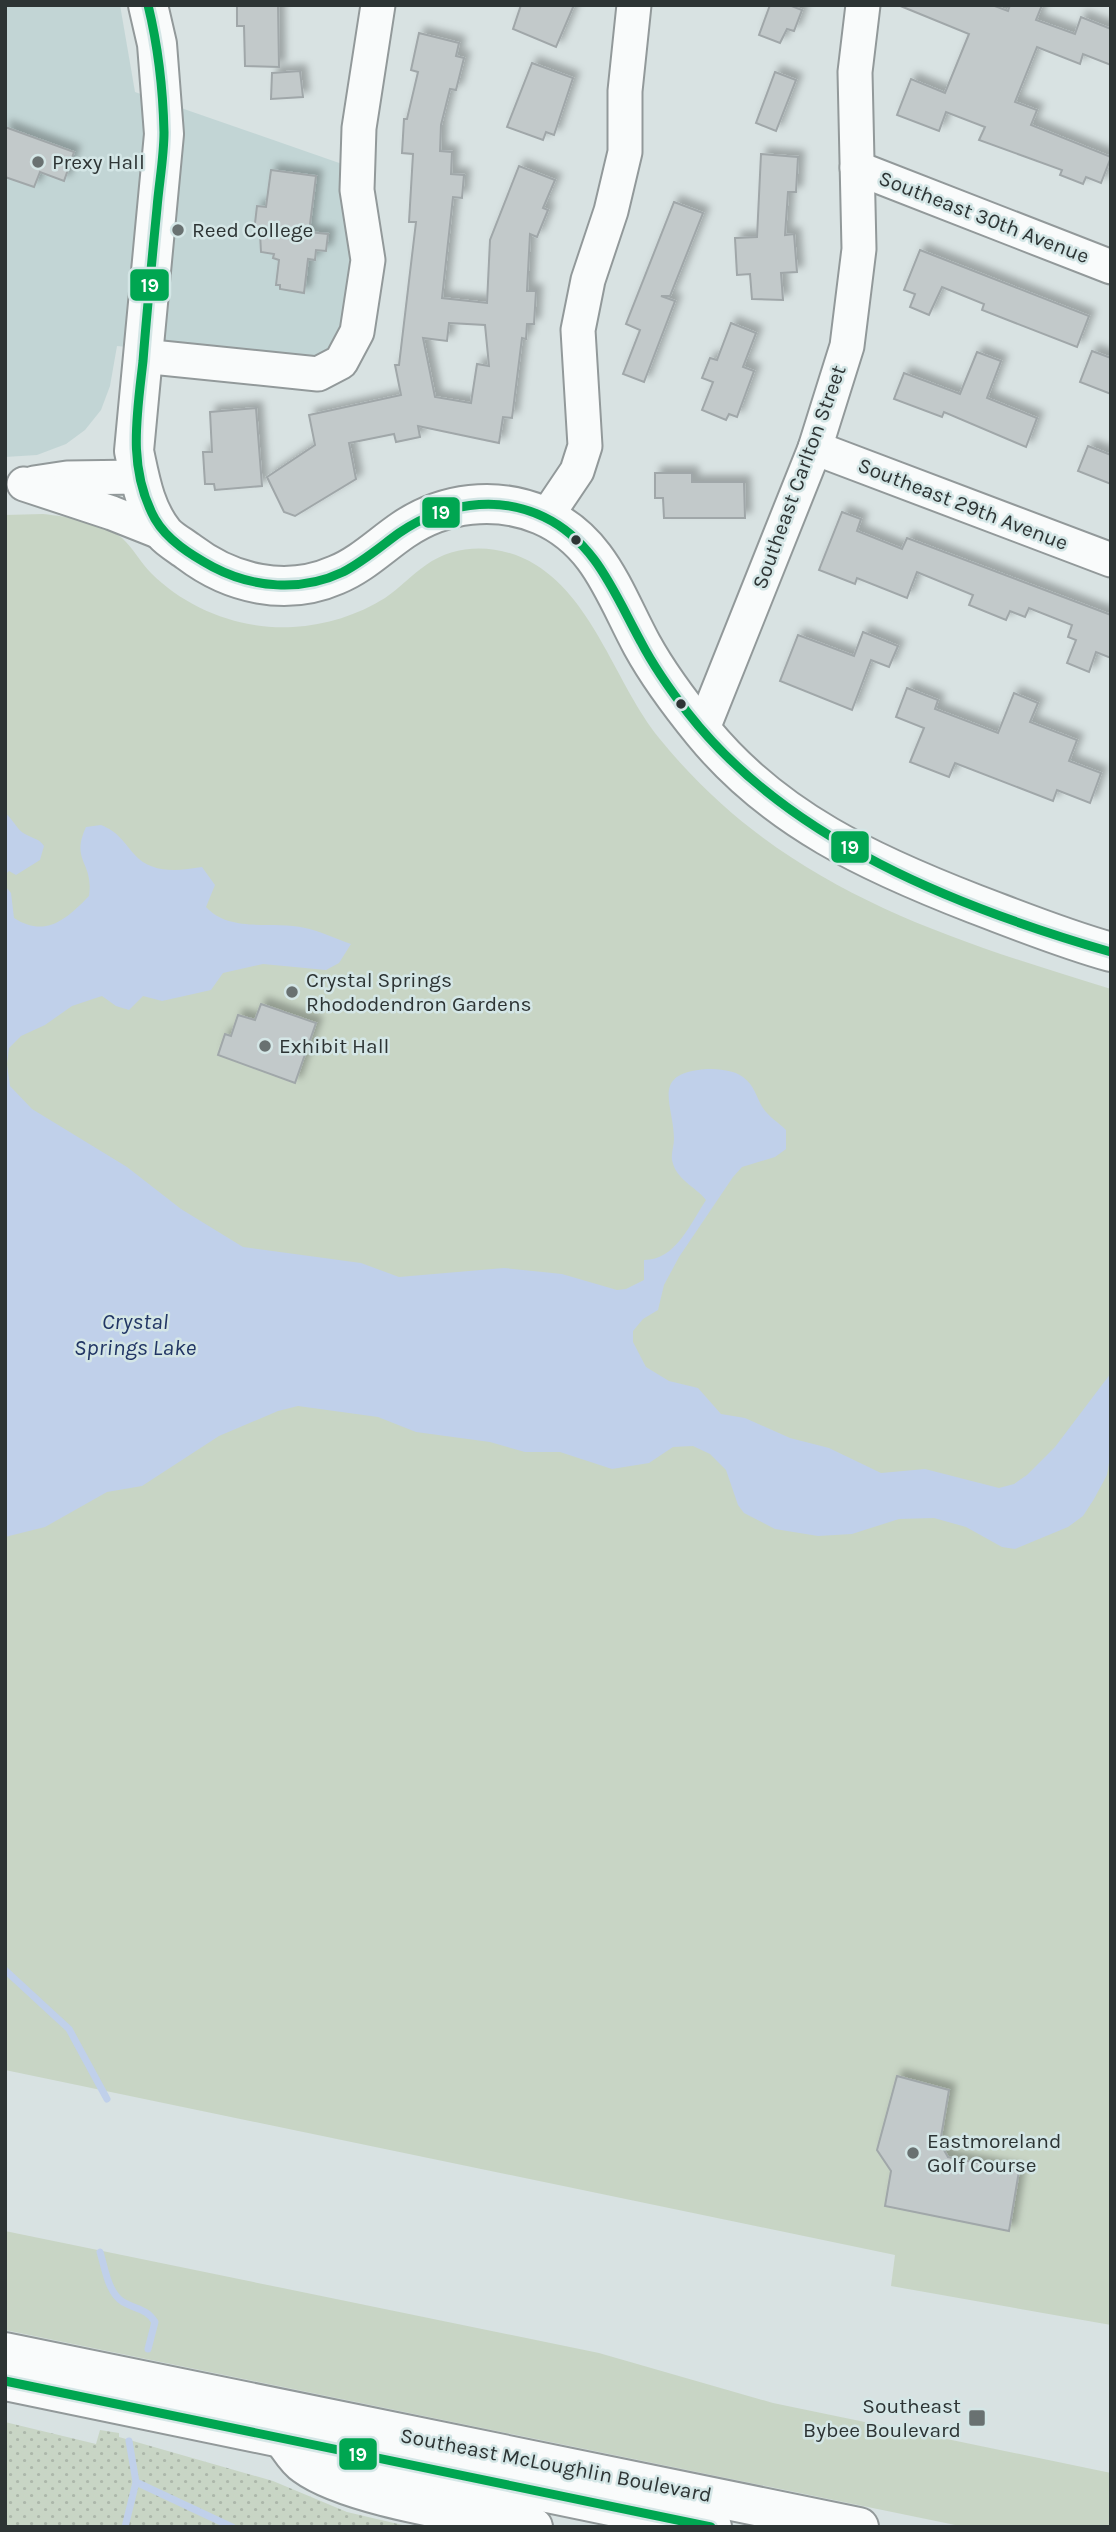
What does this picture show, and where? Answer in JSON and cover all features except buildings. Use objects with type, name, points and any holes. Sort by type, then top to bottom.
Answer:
[{"type":"main road","points":[[148,5],[157,44],[164,134],[134,451],[139,477],[152,512],[165,534],[215,569],[252,582],[289,586],[312,584],[336,576],[418,521],[454,508],[502,505],[546,517],[572,532],[601,564],[653,664],[724,757],[770,799],[824,837],[906,878],[1038,928],[1111,952]]},
{"type":"main road","name":"Southeast McLoughlin Boulevard","points":[[5,2352],[282,2439],[712,2527]]},
{"type":"main road","name":"Southeast McLoughlin Boulevard","points":[[5,2381],[139,2395],[859,2527]]},
{"type":"main road","points":[[282,2439],[303,2464],[330,2479],[385,2495],[533,2527]]},
{"type":"street","points":[[142,356],[318,374],[341,362],[357,332],[368,260],[357,190],[359,128],[378,5]]},
{"type":"street","points":[[546,517],[577,471],[584,436],[578,330],[588,280],[620,179],[625,152],[629,37],[634,5]]},
{"type":"street","name":"Southeast Carlton Street","points":[[702,731],[815,448],[847,346],[859,249],[855,72],[863,5]]},
{"type":"street","name":"Southeast 30th Avenue","points":[[858,168],[1111,267]]},
{"type":"street","name":"Southeast 29th Avenue","points":[[815,448],[1111,560]]},
{"type":"street","points":[[14,484],[67,478],[139,477]]},
{"type":"street","points":[[14,484],[112,513],[165,534]]},
{"type":"shaded area","name":"Reed College","points":[[5,5],[120,5],[135,92],[345,165],[354,252],[346,329],[333,352],[297,364],[117,346],[110,386],[101,410],[85,430],[66,444],[37,455],[5,457]]},
{"type":"green space","name":"Eastmoreland Golf Course","points":[[43,514],[84,521],[114,532],[126,542],[147,569],[182,597],[235,621],[274,627],[318,624],[353,614],[385,598],[426,565],[452,552],[480,548],[523,558],[556,581],[574,600],[659,738],[706,789],[756,832],[808,868],[864,899],[922,925],[983,948],[1111,989],[1111,2325],[891,2286],[895,2255],[5,2070],[5,515]]},
{"type":"green space","points":[[5,2231],[599,2353],[773,2403],[1111,2473],[1111,2527],[965,2527],[5,2330]]},
{"type":"green space","points":[[5,2422],[96,2444],[100,2430],[119,2433],[119,2437],[273,2481],[347,2512],[411,2527],[5,2527]]},
{"type":"water","points":[[5,813],[22,832],[44,846],[40,860],[16,875],[9,871],[5,875]]},
{"type":"water","name":"Crystal Springs Lake","points":[[101,825],[116,834],[148,865],[165,870],[202,867],[215,885],[206,907],[228,921],[305,928],[351,944],[339,963],[326,970],[263,964],[223,973],[211,990],[162,1001],[143,996],[129,1010],[116,1006],[102,996],[72,1006],[45,1025],[21,1036],[9,1048],[7,1064],[10,1086],[32,1109],[127,1167],[181,1209],[243,1247],[361,1263],[399,1277],[504,1268],[562,1274],[617,1290],[626,1289],[644,1280],[644,1260],[665,1254],[673,1247],[688,1230],[706,1200],[674,1167],[673,1126],[669,1103],[671,1084],[677,1077],[689,1072],[712,1069],[735,1073],[747,1080],[765,1111],[786,1130],[786,1149],[775,1157],[742,1167],[679,1257],[664,1285],[658,1310],[643,1319],[633,1331],[633,1342],[646,1367],[669,1381],[698,1388],[721,1414],[745,1418],[790,1438],[829,1448],[881,1473],[925,1469],[999,1488],[1014,1484],[1027,1475],[1055,1447],[1111,1373],[1111,1451],[1107,1475],[1083,1516],[1068,1527],[1015,1549],[1002,1547],[966,1527],[934,1518],[899,1519],[852,1534],[818,1536],[775,1529],[744,1513],[738,1505],[726,1470],[710,1454],[693,1446],[673,1447],[649,1463],[612,1469],[560,1452],[525,1452],[490,1442],[416,1432],[378,1417],[298,1406],[278,1411],[219,1436],[142,1486],[107,1492],[45,1527],[5,1537],[5,886],[11,893],[14,918],[36,926],[45,926],[63,919],[89,896],[90,884],[80,848],[86,827]]},
{"type":"waterway","points":[[5,1970],[69,2029],[107,2099]]},
{"type":"waterway","points":[[100,2252],[114,2293],[123,2302],[145,2312],[155,2322],[148,2349]]},
{"type":"waterway","points":[[129,2441],[136,2482],[232,2527]]},
{"type":"waterway","points":[[125,2527],[136,2482]]},
{"type":"transit line","name":"19","points":[[148,5],[159,68],[164,141],[136,441],[140,480],[146,500],[166,534],[188,552],[228,574],[261,583],[294,585],[311,583],[343,572],[415,523],[451,509],[489,504],[526,510],[544,517],[577,540],[591,555],[613,588],[651,661],[688,713],[729,758],[775,798],[826,833],[880,864],[937,891],[995,914],[1111,952]]},
{"type":"transit line","name":"19","points":[[5,2381],[711,2527]]},
{"type":"place","name":"Prexy Hall","points":[[38,162]]},
{"type":"place","name":"Reed College","points":[[178,230]]},
{"type":"place","name":"Crystal Springs Rhododendron Gardens","points":[[292,992]]},
{"type":"place","name":"Exhibit Hall","points":[[265,1046]]},
{"type":"place","name":"Eastmoreland Golf Course","points":[[913,2153]]},
{"type":"place","name":"Southeast Bybee Boulevard","points":[[977,2418]]}]
